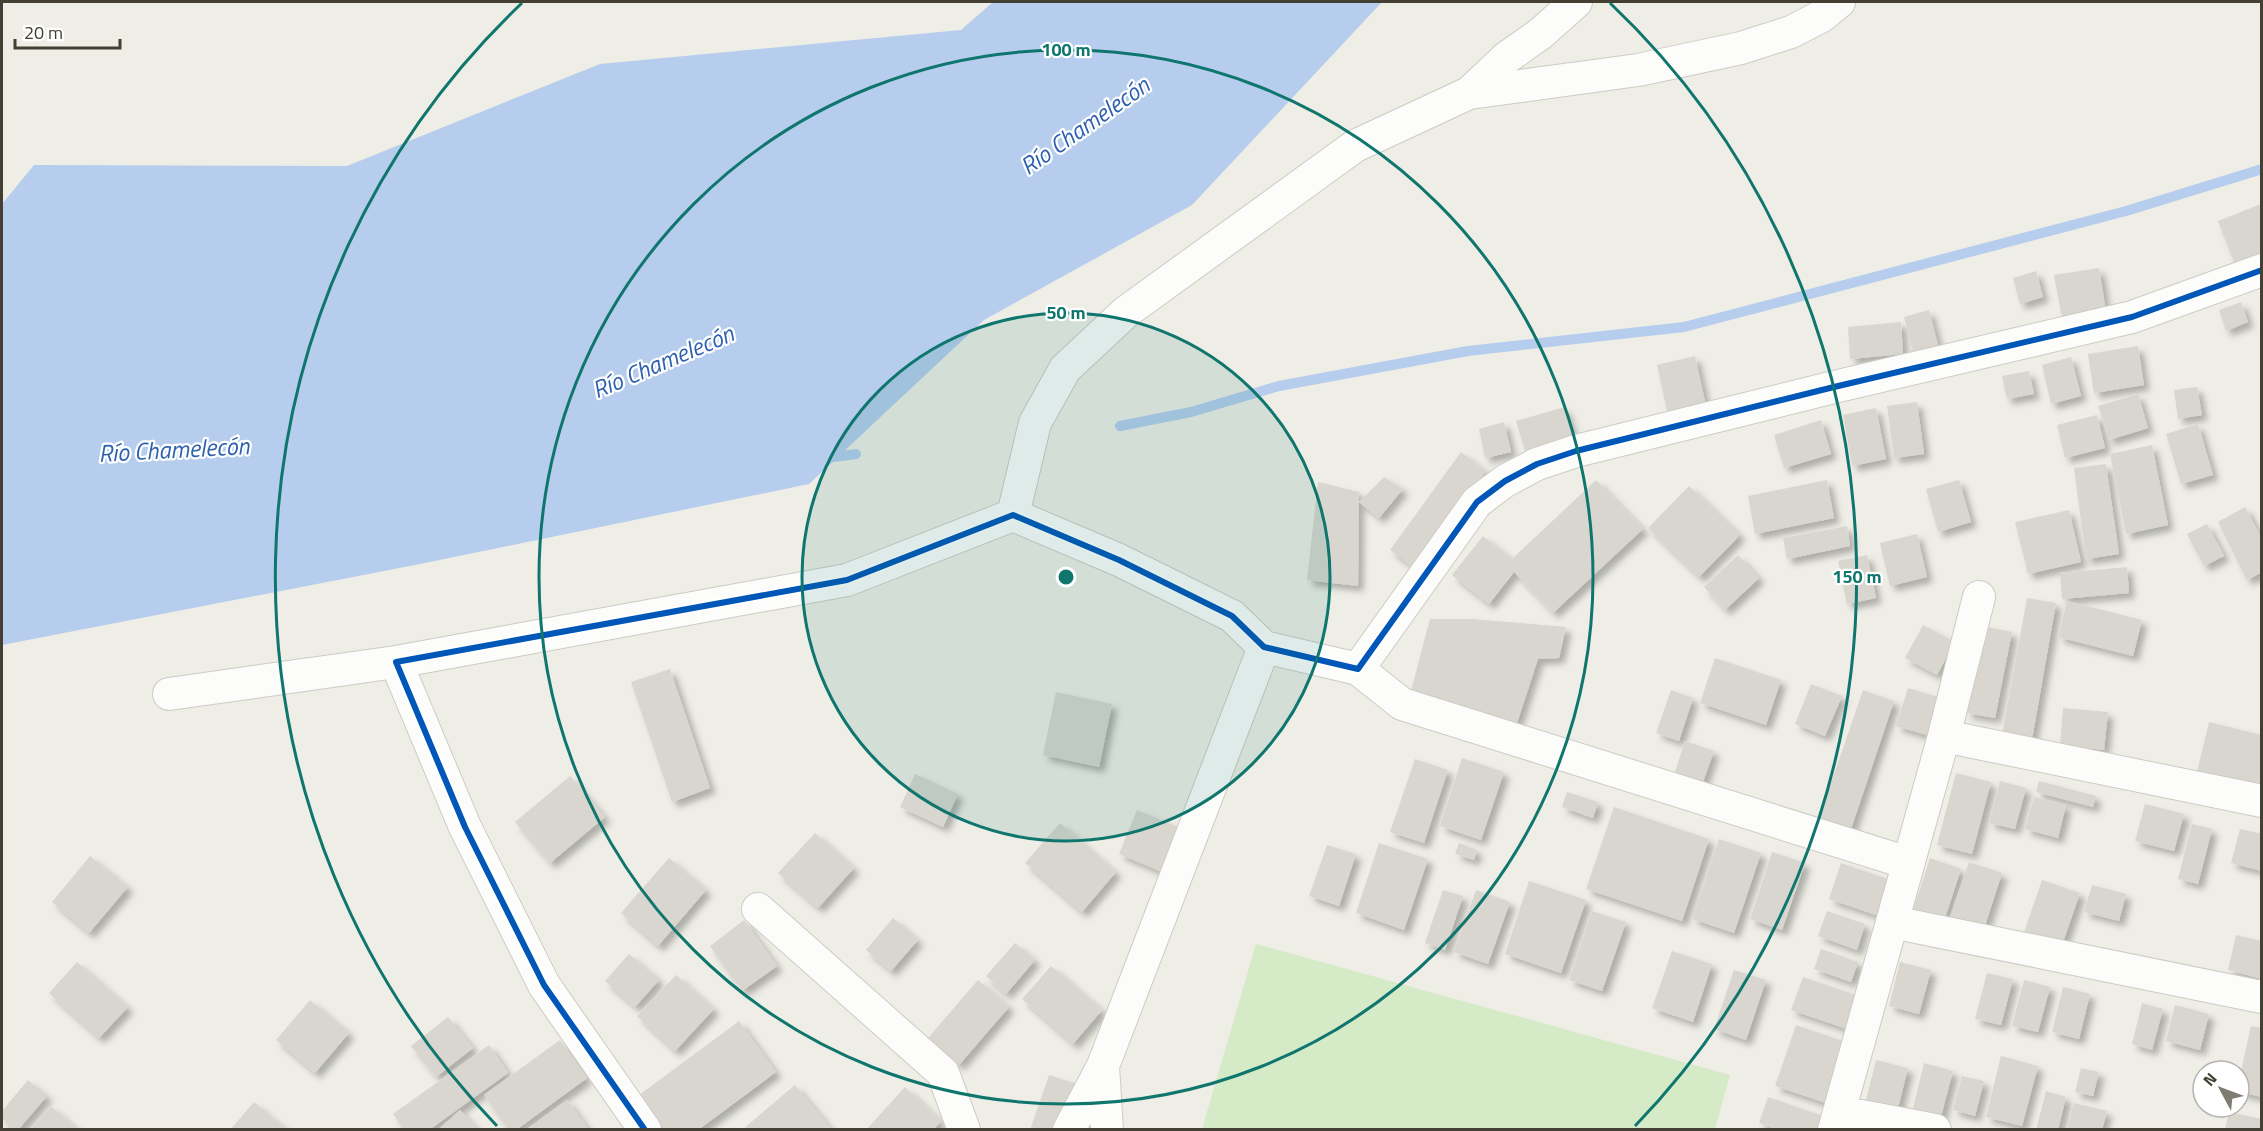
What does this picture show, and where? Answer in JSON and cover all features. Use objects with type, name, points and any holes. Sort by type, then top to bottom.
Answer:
[{"type":"street","points":[[1469,93],[1506,58],[1540,34],[1576,2]]},
{"type":"street","points":[[1013,515],[1035,423],[1065,369],[1118,320],[1355,146],[1469,93],[1638,70],[1741,48],[1791,32],[1822,16],[1839,2]]},
{"type":"street","points":[[1358,669],[1477,502],[1505,481],[1537,464],[1576,452],[1834,387],[2132,317],[2262,270]]},
{"type":"street","points":[[170,694],[396,662],[847,580],[1013,515],[1119,560],[1233,616],[1264,647],[1358,669],[1402,704],[1908,862]]},
{"type":"street","points":[[1935,1130],[1837,1120],[1944,736],[1978,597]]},
{"type":"street","points":[[1069,1130],[1103,1066],[1264,647]]},
{"type":"street","points":[[396,662],[465,827],[544,985],[645,1130]]},
{"type":"street","points":[[1944,736],[2262,801]]},
{"type":"street","points":[[758,909],[943,1073],[964,1130]]},
{"type":"street","points":[[1892,922],[2262,997]]},
{"type":"street","points":[[1103,1066],[1107,1130]]},
{"type":"green space","points":[[1256,944],[1730,1075],[1715,1129],[1202,1129]]},
{"type":"water","name":"Río Chamelecón","points":[[993,2],[1382,2],[1192,205],[984,320],[809,484],[420,564],[2,645],[2,204],[34,165],[347,166],[600,64],[961,30]]},
{"type":"building","points":[[2261,204],[2262,255],[2235,265],[2218,221]]},
{"type":"building","points":[[2099,268],[2106,311],[2062,318],[2054,275]]},
{"type":"building","points":[[2036,271],[2043,297],[2020,304],[2013,278]]},
{"type":"building","points":[[2241,302],[2248,322],[2226,331],[2219,310]]},
{"type":"building","points":[[1929,310],[1939,349],[1914,356],[1904,317]]},
{"type":"building","points":[[1901,322],[1903,354],[1850,359],[1848,327]]},
{"type":"building","points":[[2138,346],[2144,385],[2094,393],[2088,354]]},
{"type":"building","points":[[1695,356],[1706,406],[1668,415],[1657,365]]},
{"type":"building","points":[[2071,357],[2081,396],[2051,404],[2042,365]]},
{"type":"building","points":[[2029,371],[2034,394],[2007,399],[2002,376]]},
{"type":"building","points":[[2197,387],[2202,415],[2178,419],[2174,390]]},
{"type":"building","points":[[2138,394],[2148,428],[2109,440],[2098,406]]},
{"type":"building","points":[[1917,402],[1924,454],[1894,458],[1887,406]]},
{"type":"building","points":[[1565,407],[1574,438],[1525,451],[1516,421]]},
{"type":"building","points":[[1876,408],[1886,459],[1852,466],[1843,415]]},
{"type":"building","points":[[2097,415],[2105,448],[2065,458],[2057,425]]},
{"type":"building","points":[[1821,420],[1831,454],[1784,468],[1774,435]]},
{"type":"building","points":[[1504,422],[1511,452],[1485,458],[1479,429]]},
{"type":"building","points":[[2198,424],[2213,475],[2181,484],[2166,434]]},
{"type":"building","points":[[2152,445],[2168,525],[2126,534],[2110,454]]},
{"type":"building","points":[[1461,452],[1486,471],[1416,569],[1390,550]]},
{"type":"building","points":[[2106,464],[2119,554],[2086,559],[2074,468]]},
{"type":"building","points":[[1384,477],[1403,489],[1379,518],[1359,502]]},
{"type":"building","points":[[1596,480],[1643,529],[1553,613],[1514,572],[1489,604],[1452,575],[1483,536],[1512,559]]},
{"type":"building","points":[[1827,480],[1834,518],[1755,534],[1748,496]]},
{"type":"building","points":[[1959,480],[1971,522],[1938,532],[1926,489]]},
{"type":"building","points":[[1318,482],[1359,492],[1358,586],[1307,580]]},
{"type":"building","points":[[1689,486],[1740,535],[1699,577],[1648,528]]},
{"type":"building","points":[[2245,507],[2262,539],[2262,572],[2247,580],[2218,522]]},
{"type":"building","points":[[2069,510],[2081,562],[2028,574],[2015,522]]},
{"type":"building","points":[[2207,524],[2224,556],[2204,566],[2187,534]]},
{"type":"building","points":[[1847,526],[1850,546],[1787,559],[1783,538]]},
{"type":"building","points":[[1917,534],[1927,577],[1890,586],[1880,543]]},
{"type":"building","points":[[1738,555],[1759,578],[1725,610],[1704,587]]},
{"type":"building","points":[[1867,555],[1876,598],[1847,604],[1838,561]]},
{"type":"building","points":[[2127,567],[2129,593],[2062,599],[2060,573]]},
{"type":"building","points":[[2027,598],[2056,603],[2030,751],[2000,746]]},
{"type":"building","points":[[2067,601],[2142,620],[2133,656],[2058,637]]},
{"type":"building","points":[[1430,619],[1472,619],[1566,627],[1559,658],[1538,659],[1517,723],[1411,691]]},
{"type":"building","points":[[1923,625],[1955,642],[1937,675],[1905,658]]},
{"type":"building","points":[[1983,626],[2012,632],[1995,718],[1966,713]]},
{"type":"building","points":[[1715,658],[1781,680],[1766,725],[1700,703]]},
{"type":"building","points":[[670,669],[710,788],[672,802],[631,682]]},
{"type":"building","points":[[1811,684],[1842,696],[1825,736],[1795,724]]},
{"type":"building","points":[[1908,688],[1951,701],[1940,739],[1896,726]]},
{"type":"building","points":[[1671,690],[1693,698],[1679,741],[1656,733]]},
{"type":"building","points":[[1863,690],[1894,701],[1850,832],[1818,821]]},
{"type":"building","points":[[1056,692],[1112,704],[1099,767],[1043,755]]},
{"type":"building","points":[[2063,708],[2108,712],[2104,750],[2060,745]]},
{"type":"building","points":[[2209,722],[2262,735],[2262,793],[2196,776]]},
{"type":"building","points":[[1685,741],[1714,751],[1702,785],[1674,775]]},
{"type":"building","points":[[1462,758],[1504,772],[1481,840],[1440,826]]},
{"type":"building","points":[[1415,759],[1448,770],[1424,843],[1390,832]]},
{"type":"building","points":[[1956,773],[1991,782],[1972,854],[1937,845]]},
{"type":"building","points":[[915,774],[958,794],[943,827],[900,807]]},
{"type":"building","points":[[570,776],[605,817],[550,863],[515,822]]},
{"type":"building","points":[[2000,781],[2026,788],[2015,829],[1989,823]]},
{"type":"building","points":[[2039,781],[2096,796],[2093,807],[2036,792]]},
{"type":"building","points":[[1567,792],[1598,802],[1593,818],[1562,807]]},
{"type":"building","points":[[2034,797],[2066,805],[2058,838],[2025,829]]},
{"type":"building","points":[[2145,804],[2184,814],[2174,851],[2135,841]]},
{"type":"building","points":[[1614,807],[1709,839],[1682,921],[1586,889]]},
{"type":"building","points":[[1137,810],[1180,828],[1162,872],[1119,854]]},
{"type":"building","points":[[1060,823],[1116,872],[1082,912],[1025,863]]},
{"type":"building","points":[[2192,824],[2212,829],[2198,884],[2178,879]]},
{"type":"building","points":[[2240,829],[2262,834],[2262,871],[2231,863]]},
{"type":"building","points":[[815,833],[854,868],[818,908],[778,873]]},
{"type":"building","points":[[1719,839],[1761,853],[1734,933],[1692,919]]},
{"type":"building","points":[[1379,843],[1428,859],[1404,930],[1356,913]]},
{"type":"building","points":[[1459,843],[1477,850],[1474,860],[1455,854]]},
{"type":"building","points":[[1327,845],[1356,854],[1339,906],[1309,896]]},
{"type":"building","points":[[1772,852],[1805,863],[1782,930],[1750,919]]},
{"type":"building","points":[[90,856],[128,887],[89,933],[52,902]]},
{"type":"building","points":[[669,858],[706,890],[658,946],[621,913]]},
{"type":"building","points":[[1930,858],[1961,869],[1944,921],[1913,910]]},
{"type":"building","points":[[1969,862],[2002,873],[1982,935],[1948,923]]},
{"type":"building","points":[[1841,863],[1888,879],[1876,915],[1829,899]]},
{"type":"building","points":[[2042,880],[2080,893],[2061,948],[2023,935]]},
{"type":"building","points":[[1529,881],[1586,900],[1561,973],[1505,954]]},
{"type":"building","points":[[2092,885],[2126,894],[2119,921],[2084,912]]},
{"type":"building","points":[[1443,890],[1463,896],[1445,950],[1425,943]]},
{"type":"building","points":[[1476,890],[1510,902],[1488,964],[1454,952]]},
{"type":"building","points":[[1592,911],[1626,922],[1602,991],[1569,980]]},
{"type":"building","points":[[1827,911],[1865,924],[1857,950],[1818,936]]},
{"type":"building","points":[[893,918],[918,940],[891,971],[866,950]]},
{"type":"building","points":[[744,920],[777,966],[742,991],[710,946]]},
{"type":"building","points":[[2236,935],[2262,941],[2262,979],[2228,970]]},
{"type":"building","points":[[1015,943],[1035,960],[1006,994],[986,976]]},
{"type":"building","points":[[1821,949],[1858,962],[1851,982],[1814,969]]},
{"type":"building","points":[[1672,951],[1712,964],[1693,1022],[1652,1008]]},
{"type":"building","points":[[629,954],[659,980],[635,1007],[605,981]]},
{"type":"building","points":[[77,962],[128,1007],[99,1038],[49,993]]},
{"type":"building","points":[[1900,962],[1931,970],[1919,1014],[1889,1006]]},
{"type":"building","points":[[1051,966],[1102,1010],[1073,1044],[1022,999]]},
{"type":"building","points":[[1734,970],[1766,980],[1746,1040],[1714,1029]]},
{"type":"building","points":[[1987,973],[2013,979],[2001,1025],[1975,1019]]},
{"type":"building","points":[[676,975],[714,1009],[675,1051],[637,1016]]},
{"type":"building","points":[[1803,977],[1862,997],[1850,1030],[1791,1010]]},
{"type":"building","points":[[978,980],[1009,1007],[959,1065],[928,1038]]},
{"type":"building","points":[[2024,980],[2050,987],[2038,1032],[2012,1026]]},
{"type":"building","points":[[2063,987],[2090,994],[2079,1039],[2052,1032]]},
{"type":"building","points":[[310,1000],[349,1033],[315,1073],[276,1040]]},
{"type":"building","points":[[2142,1003],[2163,1009],[2152,1050],[2132,1044]]},
{"type":"building","points":[[2175,1005],[2209,1014],[2200,1050],[2166,1041]]},
{"type":"building","points":[[448,1017],[473,1048],[436,1077],[411,1046]]},
{"type":"building","points":[[739,1021],[776,1072],[698,1130],[652,1130],[631,1101]]},
{"type":"building","points":[[1796,1025],[1849,1043],[1829,1104],[1775,1086]]},
{"type":"building","points":[[2251,1026],[2262,1028],[2262,1097],[2251,1095],[2251,1059],[2244,1059]]},
{"type":"building","points":[[560,1040],[587,1078],[516,1130],[509,1130],[484,1095]]},
{"type":"building","points":[[489,1045],[508,1073],[429,1130],[404,1130],[393,1114]]},
{"type":"building","points":[[2001,1056],[2038,1066],[2022,1126],[1986,1117]]},
{"type":"building","points":[[1876,1060],[1908,1068],[1896,1116],[1864,1108]]},
{"type":"building","points":[[1924,1063],[1953,1071],[1939,1124],[1911,1116]]},
{"type":"building","points":[[2081,1068],[2099,1072],[2093,1096],[2075,1092]]},
{"type":"building","points":[[1049,1075],[1080,1085],[1065,1130],[1030,1130]]},
{"type":"building","points":[[1962,1076],[1984,1081],[1975,1116],[1953,1110]]},
{"type":"building","points":[[28,1080],[47,1096],[18,1130],[14,1130],[2,1118],[2,1111]]},
{"type":"building","points":[[795,1085],[832,1130],[742,1130]]},
{"type":"building","points":[[905,1087],[941,1121],[933,1130],[866,1130]]},
{"type":"building","points":[[2046,1091],[2066,1097],[2058,1130],[2036,1130]]},
{"type":"building","points":[[1768,1097],[1826,1117],[1822,1130],[1778,1130],[1759,1123]]},
{"type":"building","points":[[567,1100],[589,1130],[526,1130]]},
{"type":"building","points":[[254,1102],[286,1130],[230,1130]]},
{"type":"building","points":[[2074,1103],[2107,1111],[2102,1130],[2067,1130]]},
{"type":"building","points":[[51,1106],[78,1130],[30,1130]]},
{"type":"building","points":[[460,1110],[478,1130],[438,1130]]},
{"type":"building","points":[[2251,1117],[2262,1119],[2262,1130],[2225,1130],[2227,1119],[2251,1119]]},
{"type":"waterway","points":[[1120,426],[1191,412],[1279,386],[1468,351],[1684,327],[2126,211],[2262,169]]},
{"type":"waterway","points":[[826,458],[856,454]]},
{"type":"cycle path","points":[[645,1130],[544,985],[465,827],[396,662],[847,580],[1013,515],[1119,560],[1232,616],[1264,647],[1358,669],[1477,502],[1505,481],[1537,464],[1576,451],[1834,387],[2132,317],[2262,270]]}]
